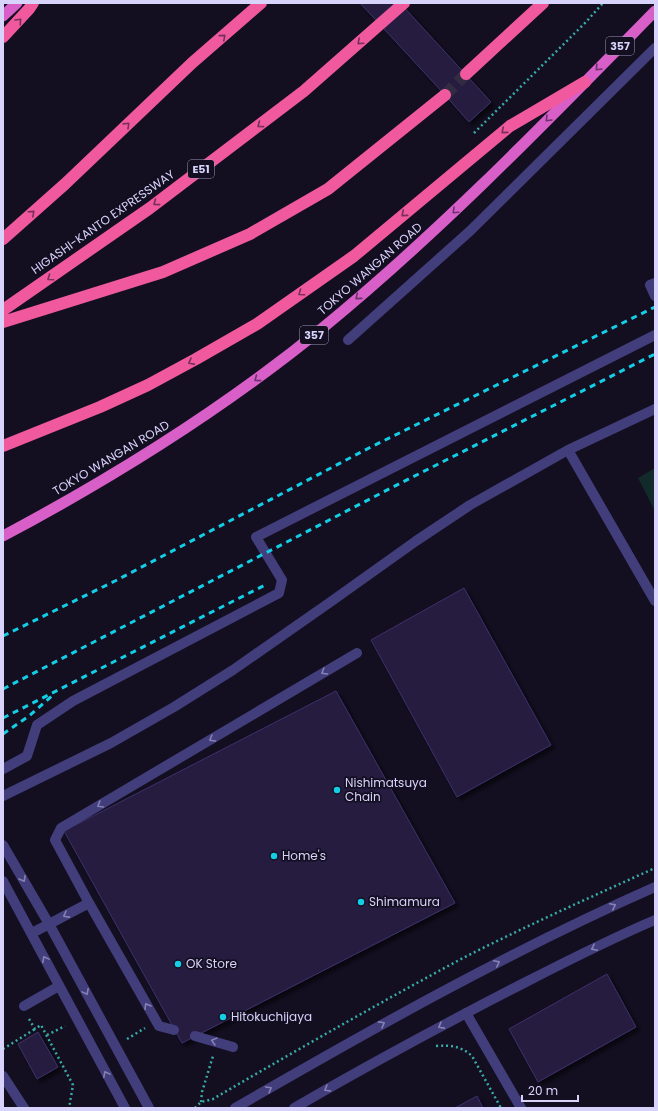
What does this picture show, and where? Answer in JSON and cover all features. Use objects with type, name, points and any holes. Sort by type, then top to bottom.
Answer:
[{"type":"highway","points":[[3,16],[18,3]]},
{"type":"highway","points":[[3,37],[33,3]]},
{"type":"highway","points":[[3,239],[65,184],[192,63],[261,3]]},
{"type":"highway","name":"HIGASHI-KANTO EXPRESSWAY","points":[[3,310],[150,208],[298,96],[404,3]]},
{"type":"highway","points":[[466,74],[543,3]]},
{"type":"highway","name":"TOKYO WANGAN ROAD","points":[[3,536],[101,480],[182,430],[253,382],[324,327],[460,207],[655,11]]},
{"type":"highway","points":[[3,446],[100,407],[148,385],[196,360],[257,324],[354,256],[510,126],[585,82]]},
{"type":"highway","points":[[3,322],[163,272],[250,234],[328,189],[445,95]]},
{"type":"street","points":[[348,340],[470,231],[655,48]]},
{"type":"street","points":[[655,283],[650,285],[655,296]]},
{"type":"street","points":[[3,768],[27,756],[37,725],[73,701],[279,593],[282,580],[256,537],[655,335]]},
{"type":"street","points":[[3,796],[111,743],[233,670],[330,604],[428,533],[470,505],[568,450],[655,409]]},
{"type":"street","points":[[568,450],[655,600]]},
{"type":"street","points":[[174,1030],[159,1026],[55,840],[61,828],[357,653]]},
{"type":"street","points":[[3,845],[49,924],[149,1108]]},
{"type":"street","points":[[3,881],[125,1108]]},
{"type":"street","points":[[235,1108],[358,1037],[459,982],[624,900],[655,887]]},
{"type":"street","points":[[32,933],[89,903]]},
{"type":"street","points":[[294,1108],[378,1059],[466,1013],[616,937],[655,920]]},
{"type":"street","points":[[24,1006],[59,986]]},
{"type":"street","points":[[466,1013],[521,1108]]},
{"type":"street","points":[[195,1036],[233,1047]]},
{"type":"street","points":[[3,1076],[24,1108]]},
{"type":"path","points":[[474,133],[585,23],[603,3]]},
{"type":"path","points":[[195,1108],[201,1102],[213,1099],[371,1008],[465,958],[559,911],[655,868]]},
{"type":"path","points":[[32,1025],[35,1029]]},
{"type":"path","points":[[3,1049],[41,1025],[73,1085],[69,1108]]},
{"type":"path","points":[[47,1035],[67,1025]]},
{"type":"path","points":[[127,1039],[147,1027]]},
{"type":"path","points":[[434,1046],[456,1046],[472,1056],[501,1108]]},
{"type":"path","points":[[201,1102],[202,1092],[214,1053]]},
{"type":"green space","points":[[655,468],[655,511],[638,478]]},
{"type":"building","points":[[360,3],[400,3],[491,102],[469,122]]},
{"type":"building","points":[[464,588],[551,745],[457,797],[371,640]]},
{"type":"building","points":[[336,691],[455,903],[182,1043],[64,831]]},
{"type":"building","points":[[607,974],[636,1027],[538,1082],[509,1029]]},
{"type":"building","points":[[38,1032],[58,1067],[37,1079],[18,1044]]},
{"type":"building","points":[[477,1096],[483,1108],[455,1108]]},
{"type":"tunnel","points":[[445,95],[466,74]]},
{"type":"railway","points":[[3,636],[115,581],[369,448],[655,307]]},
{"type":"railway","points":[[3,689],[393,487],[655,354]]},
{"type":"railway","points":[[3,718],[267,584]]},
{"type":"railway","points":[[3,734],[29,716],[52,696]]},
{"type":"place","name":"Nishimatsuya Chain","points":[[337,790]]},
{"type":"place","name":"Home's","points":[[274,856]]},
{"type":"place","name":"Shimamura","points":[[361,902]]},
{"type":"place","name":"OK Store","points":[[178,964]]},
{"type":"place","name":"Hitokuchijaya","points":[[223,1017]]}]
